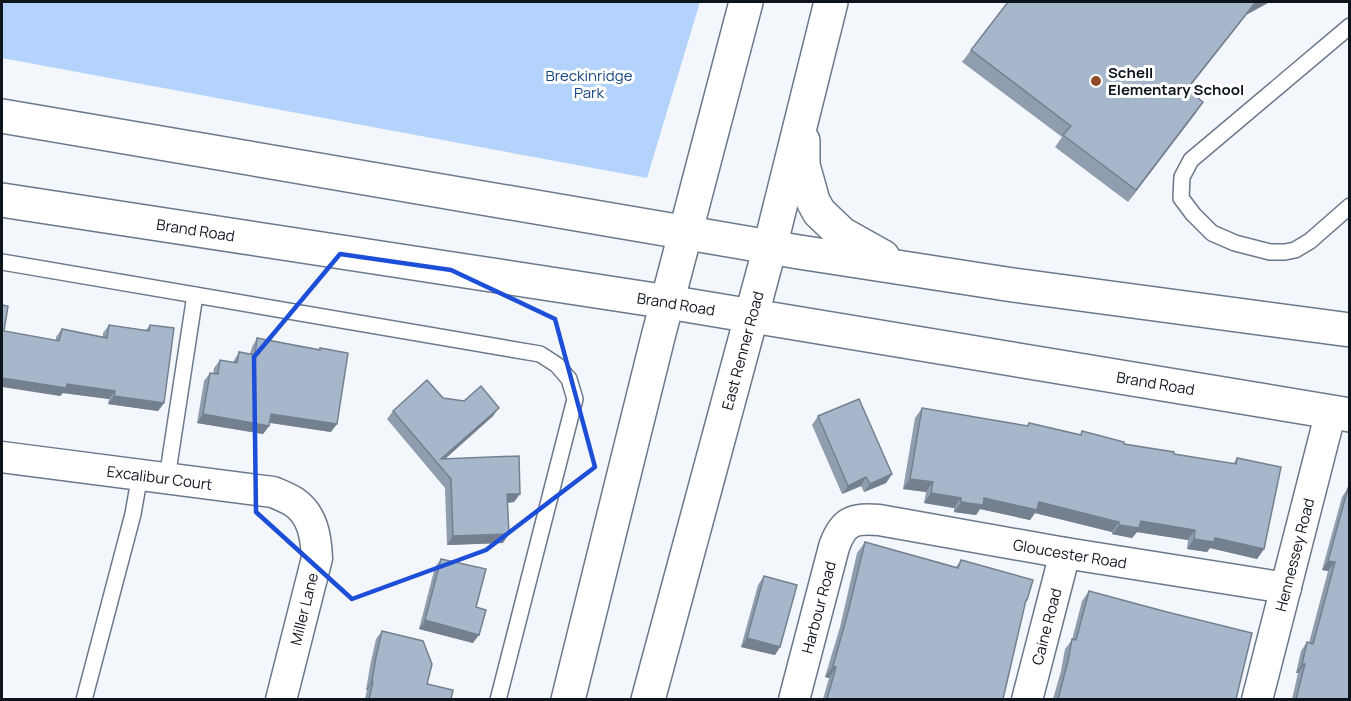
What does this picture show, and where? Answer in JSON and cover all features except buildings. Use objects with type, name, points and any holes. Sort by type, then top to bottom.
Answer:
[{"type":"main road","points":[[568,699],[746,2]]},
{"type":"main road","name":"East Renner Road","points":[[648,699],[770,247],[831,2]]},
{"type":"main road","points":[[803,113],[803,165],[813,201],[819,212],[842,234],[900,267]]},
{"type":"main road","points":[[2,117],[686,234],[1013,285],[1350,330]]},
{"type":"main road","name":"Brand Road","points":[[2,200],[668,302],[1340,413]]},
{"type":"street","name":"Hennessey Road","points":[[1257,699],[1286,588],[1340,413]]},
{"type":"street","name":"Excalibur Court","points":[[2,457],[273,492],[296,503],[310,518]]},
{"type":"street","name":"Miller Lane","points":[[281,699],[317,558],[316,540],[310,518]]},
{"type":"street","name":"Gloucester Road","points":[[854,521],[879,520],[1065,553],[1286,588]]},
{"type":"street","name":"Harbour Road","points":[[794,699],[838,534],[854,521]]},
{"type":"street","name":"Caine Road","points":[[1027,699],[1065,553]]},
{"type":"lane","points":[[1350,26],[1191,160],[1182,177],[1181,198],[1212,233],[1235,243],[1270,252],[1295,250],[1310,241],[1350,206]]},
{"type":"lane","points":[[2,262],[540,354],[557,365],[569,379],[575,399],[498,699]]},
{"type":"lane","points":[[84,699],[133,514],[154,476],[195,295]]},
{"type":"highlighted area","points":[[340,254],[451,270],[555,319],[595,467],[486,550],[352,599],[256,512],[254,357]]},
{"type":"green space","name":"Breckinridge Park","points":[[2,2],[700,2],[647,178],[2,58]]},
{"type":"place","name":"Schell Elementary School","points":[[1096,81]]}]
